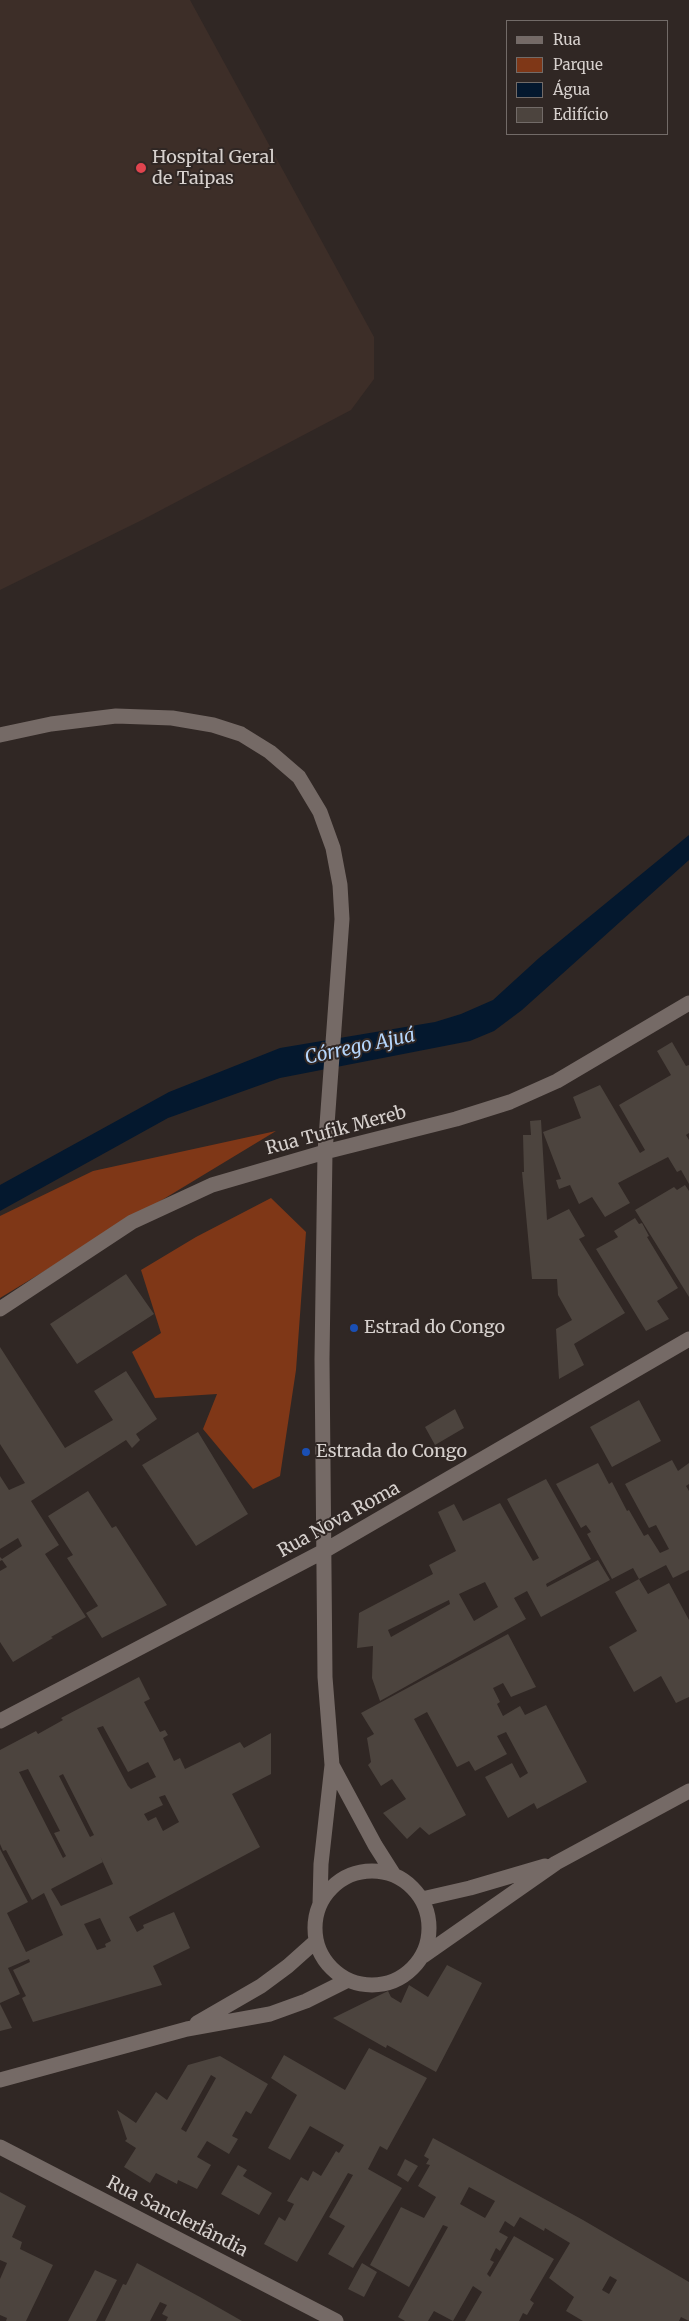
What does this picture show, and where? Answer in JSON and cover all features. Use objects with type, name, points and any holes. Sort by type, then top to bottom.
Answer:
[{"type":"street","points":[[0,736],[51,724],[116,716],[172,718],[213,725],[241,734],[270,752],[299,777],[320,812],[333,848],[340,885],[342,919],[325,1152],[322,1359],[325,1677],[332,1765],[321,1864],[320,1904]]},
{"type":"street","name":"Rua Tufik Mereb","points":[[0,1309],[132,1222],[212,1185],[325,1152],[456,1119],[510,1102],[557,1081],[689,1003]]},
{"type":"street","name":"Rua Nova Roma","points":[[0,1721],[324,1551],[689,1339]]},
{"type":"street","points":[[332,1765],[375,1845],[394,1875]]},
{"type":"street","points":[[423,1956],[430,1936],[429,1917],[422,1899],[410,1884],[394,1875],[376,1871],[359,1872],[342,1879],[329,1890],[320,1904],[316,1916],[316,1941],[328,1964],[348,1980],[360,1984],[378,1985],[396,1980],[412,1970],[423,1956],[556,1863],[689,1791]]},
{"type":"street","points":[[422,1899],[470,1888],[556,1863]]},
{"type":"street","points":[[187,2029],[261,1986],[288,1966],[316,1941]]},
{"type":"street","points":[[0,2080],[187,2029],[270,2014],[306,2001],[348,1980]]},
{"type":"street","name":"Rua Sanclerlândia","points":[[0,2147],[336,2321]]},
{"type":"shaded area","name":"Hospital Geral de Taipas","points":[[0,0],[190,0],[374,337],[374,379],[351,410],[144,519],[0,590]]},
{"type":"green space","points":[[276,1131],[0,1298],[0,1216],[93,1171]]},
{"type":"green space","points":[[271,1198],[306,1232],[296,1370],[280,1476],[253,1489],[203,1429],[217,1394],[155,1398],[132,1352],[161,1333],[141,1270],[196,1237]]},
{"type":"water","name":"Córrego Ajuá","points":[[689,835],[689,860],[522,1010],[494,1031],[470,1041],[280,1078],[168,1118],[0,1211],[0,1185],[169,1092],[280,1048],[435,1022],[461,1014],[493,1000],[539,958]]},
{"type":"building","points":[[672,1042],[686,1066],[689,1065],[689,1133],[686,1135],[689,1140],[689,1184],[681,1170],[677,1172],[668,1157],[618,1183],[630,1203],[605,1217],[592,1197],[579,1204],[570,1185],[559,1189],[556,1180],[561,1179],[543,1132],[581,1118],[573,1097],[600,1085],[640,1153],[645,1150],[619,1105],[671,1075],[657,1051]]},
{"type":"building","points":[[541,1120],[547,1220],[569,1209],[585,1236],[579,1239],[625,1313],[574,1344],[584,1365],[559,1379],[556,1329],[572,1320],[558,1295],[557,1279],[532,1279],[522,1172],[524,1172],[523,1135],[531,1135],[530,1121]]},
{"type":"building","points":[[685,1185],[689,1191],[689,1297],[635,1210],[674,1187],[677,1190]]},
{"type":"building","points":[[635,1218],[639,1224],[642,1223],[649,1236],[647,1237],[678,1288],[657,1301],[669,1319],[646,1331],[596,1249],[618,1237],[614,1231]]},
{"type":"building","points":[[126,1274],[154,1314],[77,1364],[50,1324]]},
{"type":"building","points":[[0,1347],[65,1448],[113,1420],[94,1391],[126,1371],[157,1419],[136,1434],[140,1440],[132,1448],[126,1440],[31,1501],[59,1545],[45,1554],[86,1617],[13,1662],[0,1642],[0,1571],[7,1567],[2,1560],[0,1561],[0,1557],[2,1559],[22,1546],[18,1538],[0,1549],[0,1476],[9,1490],[25,1483],[0,1444]]},
{"type":"building","points":[[639,1400],[661,1441],[612,1467],[590,1427]]},
{"type":"building","points":[[455,1409],[464,1428],[435,1445],[425,1427]]},
{"type":"building","points":[[198,1432],[248,1514],[196,1546],[142,1465]]},
{"type":"building","points":[[672,1460],[678,1471],[689,1463],[689,1484],[686,1486],[689,1491],[689,1570],[673,1578],[666,1565],[639,1579],[633,1568],[612,1579],[587,1534],[591,1532],[586,1525],[581,1528],[556,1484],[598,1463],[609,1484],[612,1482],[627,1511],[629,1510],[644,1536],[648,1534],[660,1553],[669,1549],[656,1525],[649,1528],[625,1484]]},
{"type":"building","points":[[546,1479],[591,1559],[546,1584],[547,1587],[598,1560],[610,1580],[541,1617],[527,1591],[514,1598],[526,1619],[380,1701],[372,1678],[373,1646],[357,1648],[359,1613],[433,1574],[429,1565],[456,1551],[438,1512],[454,1504],[463,1521],[500,1503],[533,1561],[539,1558],[507,1499]],"holes":[[[485,1582],[498,1607],[474,1621],[459,1594]],[[449,1600],[450,1604],[391,1637],[388,1630]]]},
{"type":"building","points":[[88,1491],[112,1528],[116,1526],[167,1605],[102,1638],[86,1613],[98,1606],[67,1558],[73,1555],[48,1516]]},
{"type":"building","points":[[639,1579],[648,1594],[669,1583],[689,1620],[689,1697],[676,1703],[661,1676],[634,1692],[609,1647],[637,1631],[615,1592]]},
{"type":"building","points":[[508,1634],[536,1687],[511,1697],[503,1683],[493,1688],[500,1702],[497,1704],[503,1716],[520,1706],[525,1715],[546,1705],[587,1782],[537,1809],[534,1803],[508,1818],[485,1777],[512,1763],[520,1778],[528,1773],[506,1732],[497,1736],[507,1754],[475,1771],[469,1761],[457,1767],[427,1712],[414,1719],[466,1815],[429,1835],[420,1827],[407,1839],[383,1813],[406,1799],[392,1779],[381,1786],[368,1765],[371,1762],[367,1738],[374,1734],[361,1713]]},
{"type":"building","points":[[139,1677],[150,1699],[144,1702],[160,1732],[165,1730],[168,1735],[163,1738],[174,1761],[180,1758],[185,1769],[240,1742],[244,1748],[271,1733],[271,1774],[232,1794],[260,1847],[129,1917],[137,1932],[144,1928],[143,1925],[174,1912],[190,1948],[153,1966],[162,1985],[33,2022],[22,1998],[26,1996],[13,1970],[30,1962],[29,1959],[8,1968],[20,1994],[0,2003],[0,1849],[28,1902],[7,1913],[26,1952],[63,1935],[44,1893],[32,1900],[6,1850],[3,1851],[0,1844],[0,1750],[36,1731],[38,1734],[63,1720],[61,1718]],"holes":[[[103,1726],[128,1772],[148,1762],[156,1777],[131,1789],[97,1728]],[[28,1769],[60,1831],[54,1833],[66,1856],[63,1858],[19,1772]],[[63,1774],[94,1835],[90,1837],[59,1776]],[[165,1795],[179,1822],[163,1831],[156,1817],[148,1821],[144,1814],[163,1805],[159,1797]],[[103,1862],[113,1884],[61,1906],[51,1889]],[[100,1918],[111,1941],[105,1944],[106,1947],[97,1950],[84,1924]]]},
{"type":"building","points":[[447,1965],[482,1983],[436,2072],[387,2045],[386,2048],[333,2018],[388,1991],[391,1997],[401,2003],[409,1985],[428,1997]]},
{"type":"building","points":[[0,2004],[12,2028],[0,2031]]},
{"type":"building","points":[[369,2048],[427,2078],[387,2150],[380,2146],[368,2169],[402,2188],[353,2268],[328,2254],[345,2226],[329,2217],[353,2175],[348,2173],[297,2262],[264,2244],[279,2217],[285,2221],[294,2204],[287,2201],[301,2177],[308,2181],[313,2171],[321,2176],[336,2151],[339,2153],[344,2145],[310,2126],[290,2160],[268,2148],[297,2095],[271,2078],[284,2055],[345,2090]]},
{"type":"building","points":[[220,2056],[268,2084],[251,2114],[246,2111],[232,2136],[238,2139],[229,2154],[207,2141],[197,2157],[211,2165],[197,2189],[178,2180],[177,2184],[156,2173],[150,2183],[124,2167],[136,2148],[125,2141],[127,2139],[117,2110],[136,2123],[156,2092],[167,2100],[188,2065]],"holes":[[[211,2075],[216,2078],[186,2132],[181,2129]]]},
{"type":"building","points":[[433,2138],[583,2220],[689,2282],[689,2321],[681,2317],[679,2321],[583,2321],[566,2311],[574,2297],[549,2278],[570,2243],[545,2228],[544,2231],[520,2217],[514,2227],[505,2221],[499,2232],[508,2237],[500,2251],[496,2248],[490,2260],[494,2262],[487,2274],[490,2277],[514,2236],[554,2259],[530,2300],[534,2303],[527,2315],[523,2313],[519,2321],[465,2321],[482,2292],[473,2286],[453,2321],[434,2311],[428,2321],[405,2321],[398,2317],[448,2227],[443,2225],[409,2287],[370,2265],[401,2207],[424,2218],[436,2197],[418,2186],[430,2165],[426,2164],[429,2159],[424,2156]],"holes":[[[469,2187],[495,2201],[485,2218],[460,2204]],[[610,2276],[617,2280],[609,2294],[602,2290]]]},
{"type":"building","points":[[405,2159],[418,2166],[408,2182],[397,2175]]},
{"type":"building","points":[[238,2165],[247,2170],[243,2176],[272,2193],[259,2215],[221,2194]]},
{"type":"building","points":[[0,2192],[26,2206],[12,2237],[22,2242],[20,2249],[53,2265],[26,2321],[6,2321],[7,2318],[0,2315],[0,2279],[7,2263],[0,2260]]},
{"type":"building","points":[[137,2263],[242,2321],[166,2321],[168,2317],[162,2314],[167,2305],[160,2302],[150,2321],[105,2321],[123,2284],[126,2285]]},
{"type":"building","points":[[362,2263],[377,2272],[364,2297],[348,2289]]},
{"type":"building","points":[[95,2270],[117,2280],[96,2321],[68,2321]]},
{"type":"place","name":"Hospital Geral de Taipas","points":[[141,168]]},
{"type":"place","name":"Estrad do Congo","points":[[354,1328]]},
{"type":"place","name":"Estrada do Congo","points":[[306,1452]]}]
